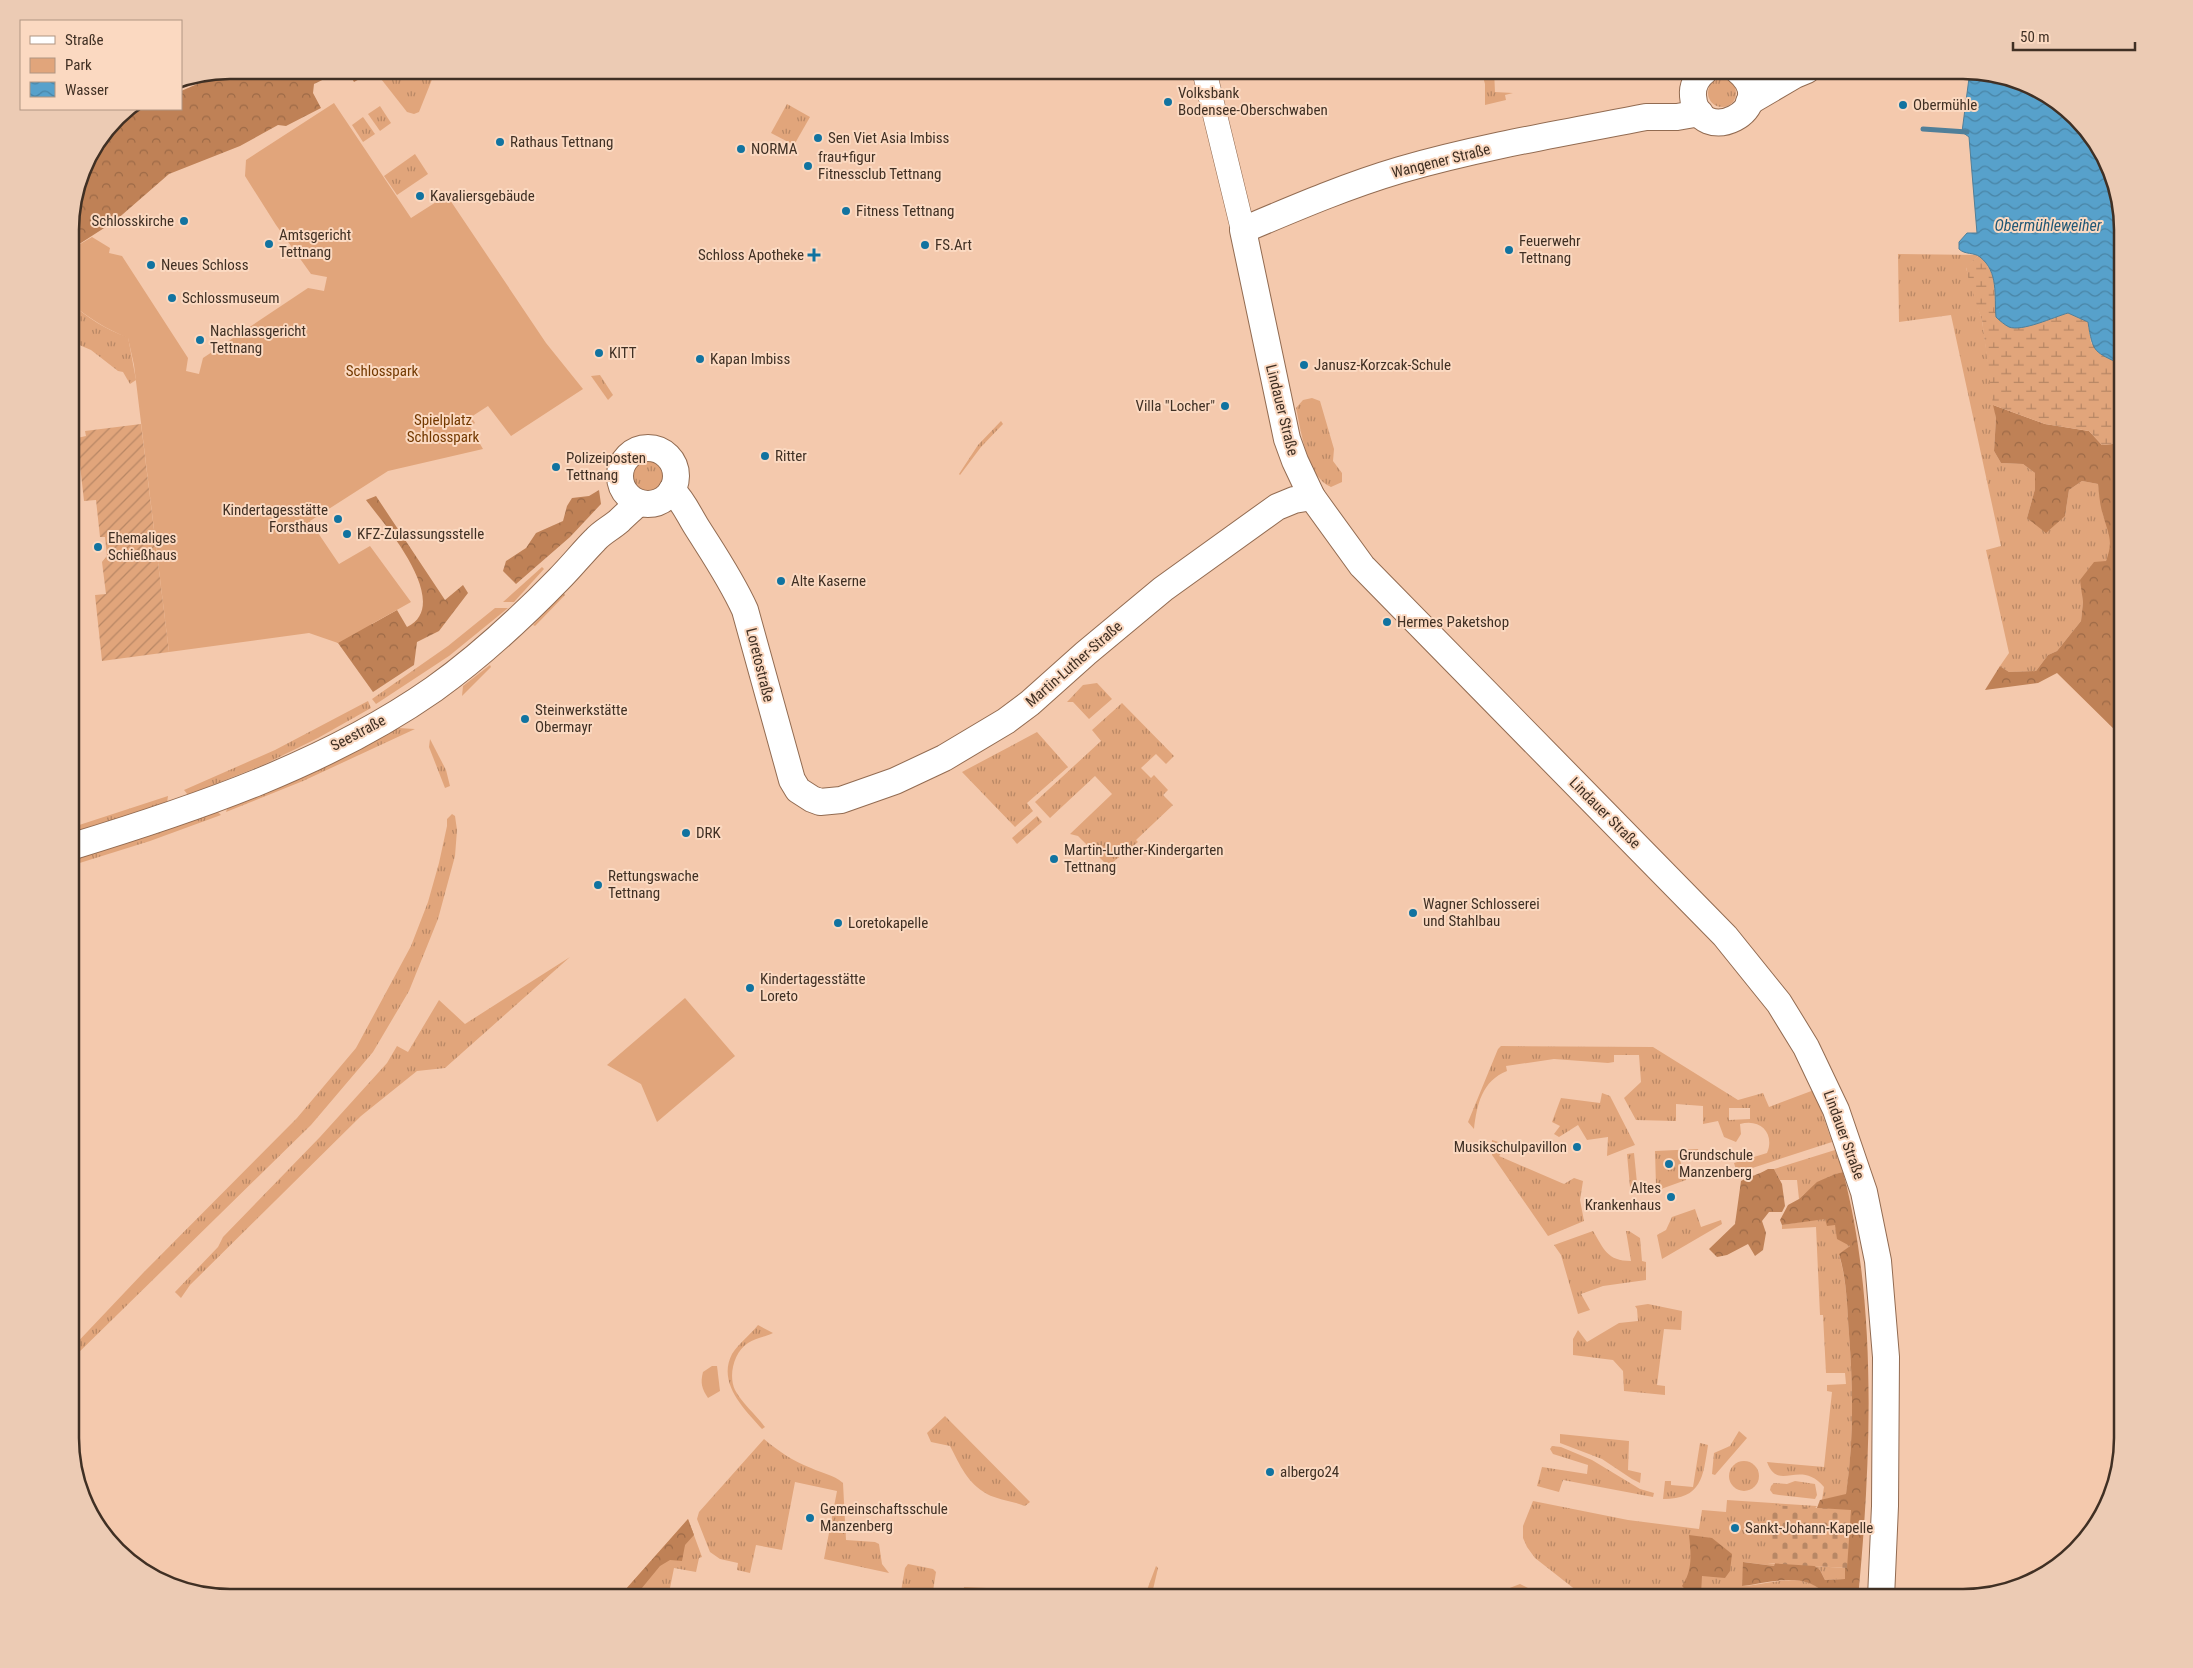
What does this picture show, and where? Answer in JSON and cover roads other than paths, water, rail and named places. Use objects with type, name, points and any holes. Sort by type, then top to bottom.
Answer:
[{"type":"main road","points":[[1700,91],[1708,120],[1725,122],[1741,116],[1749,102],[1750,90],[1744,79]]},
{"type":"main road","points":[[1749,102],[1789,79]]},
{"type":"main road","name":"Wangener Straße","points":[[1244,230],[1333,192],[1399,170],[1517,143],[1646,117],[1700,91]]},
{"type":"main road","name":"Lindauer Straße","points":[[1244,230],[1285,432],[1295,461],[1312,497],[1362,566],[1725,936],[1778,1002],[1806,1047],[1826,1088],[1848,1142],[1864,1192],[1878,1261],[1886,1374],[1885,1506],[1881,1589]]},
{"type":"main road","points":[[650,448],[660,451],[672,461],[676,475],[658,498],[626,494],[620,483],[620,470],[626,458],[636,451],[650,448]]},
{"type":"main road","name":"Seestraße","points":[[596,538],[606,510],[620,483]]},
{"type":"main road","name":"Martin-Luther-Straße","points":[[820,802],[842,800],[895,781],[970,743],[1030,703],[1086,653],[1163,590],[1277,507],[1294,500],[1312,497]]},
{"type":"main road","name":"Loretostraße","points":[[658,498],[686,507],[695,525],[728,576],[744,610],[792,780],[806,797],[820,802]]},
{"type":"main road","name":"Seestraße","points":[[79,844],[174,814],[261,780],[334,747],[380,722],[435,688],[505,631],[560,578],[596,538],[618,522],[658,498]]},
{"type":"street","name":"Lindauer Straße","points":[[1206,79],[1244,230]]},
{"type":"water","name":"Obermühleweiher","points":[[1969,79],[1983,80],[2021,90],[2039,99],[2070,123],[2089,146],[2099,163],[2106,181],[2114,220],[2114,361],[2096,350],[2091,340],[2088,322],[2068,313],[2015,328],[2009,327],[1996,317],[1993,277],[1990,270],[1980,257],[1959,249],[1959,242],[1967,233],[1977,233],[1969,137],[1962,132]]},
{"type":"waterway","points":[[1923,129],[1967,132]]},
{"type":"place","name":"Volksbank Bodensee-Oberschwaben","points":[[1168,102]]},
{"type":"place","name":"Obermühle","points":[[1903,105]]},
{"type":"place","name":"Sen Viet Asia Imbiss","points":[[818,138]]},
{"type":"place","name":"Rathaus Tettnang","points":[[500,142]]},
{"type":"place","name":"NORMA","points":[[741,149]]},
{"type":"place","name":"frau+figur Fitnessclub Tettnang","points":[[808,166]]},
{"type":"place","name":"Kavaliersgebäude","points":[[420,196]]},
{"type":"place","name":"Fitness Tettnang","points":[[846,211]]},
{"type":"place","name":"Schlosskirche","points":[[184,221]]},
{"type":"place","name":"Amtsgericht Tettnang","points":[[269,244]]},
{"type":"place","name":"FS.Art","points":[[925,245]]},
{"type":"place","name":"Feuerwehr Tettnang","points":[[1509,250]]},
{"type":"place","name":"Schloss Apotheke","points":[[814,255]]},
{"type":"place","name":"Neues Schloss","points":[[151,265]]},
{"type":"place","name":"Schlossmuseum","points":[[172,298]]},
{"type":"place","name":"Nachlassgericht Tettnang","points":[[200,340]]},
{"type":"place","name":"KITT","points":[[599,353]]},
{"type":"place","name":"Kapan Imbiss","points":[[700,359]]},
{"type":"place","name":"Janusz-Korzcak-Schule","points":[[1304,365]]},
{"type":"place","name":"Villa \"Locher\"","points":[[1225,406]]},
{"type":"place","name":"Ritter","points":[[765,456]]},
{"type":"place","name":"Polizeiposten Tettnang","points":[[556,467]]},
{"type":"place","name":"Kindertagesstätte Forsthaus","points":[[338,519]]},
{"type":"place","name":"KFZ-Zulassungsstelle","points":[[347,534]]},
{"type":"place","name":"Ehemaliges Schießhaus","points":[[98,547]]},
{"type":"place","name":"Alte Kaserne","points":[[781,581]]},
{"type":"place","name":"Hermes Paketshop","points":[[1387,622]]},
{"type":"place","name":"Steinwerkstätte Obermayr","points":[[525,719]]},
{"type":"place","name":"DRK","points":[[686,833]]},
{"type":"place","name":"Martin-Luther-Kindergarten Tettnang","points":[[1054,859]]},
{"type":"place","name":"Rettungswache Tettnang","points":[[598,885]]},
{"type":"place","name":"Wagner Schlosserei und Stahlbau","points":[[1413,913]]},
{"type":"place","name":"Loretokapelle","points":[[838,923]]},
{"type":"place","name":"Kindertagesstätte Loreto","points":[[750,988]]},
{"type":"place","name":"Musikschulpavillon","points":[[1577,1147]]},
{"type":"place","name":"Grundschule Manzenberg","points":[[1669,1164]]},
{"type":"place","name":"Altes Krankenhaus","points":[[1671,1197]]},
{"type":"place","name":"albergo24","points":[[1270,1472]]},
{"type":"place","name":"Gemeinschaftsschule Manzenberg","points":[[810,1518]]},
{"type":"place","name":"Sankt-Johann-Kapelle","points":[[1735,1528]]},
{"type":"park label","name":"Schlosspark","points":[[382,371]]},
{"type":"park label","name":"Spielplatz Schlosspark","points":[[443,428]]}]
